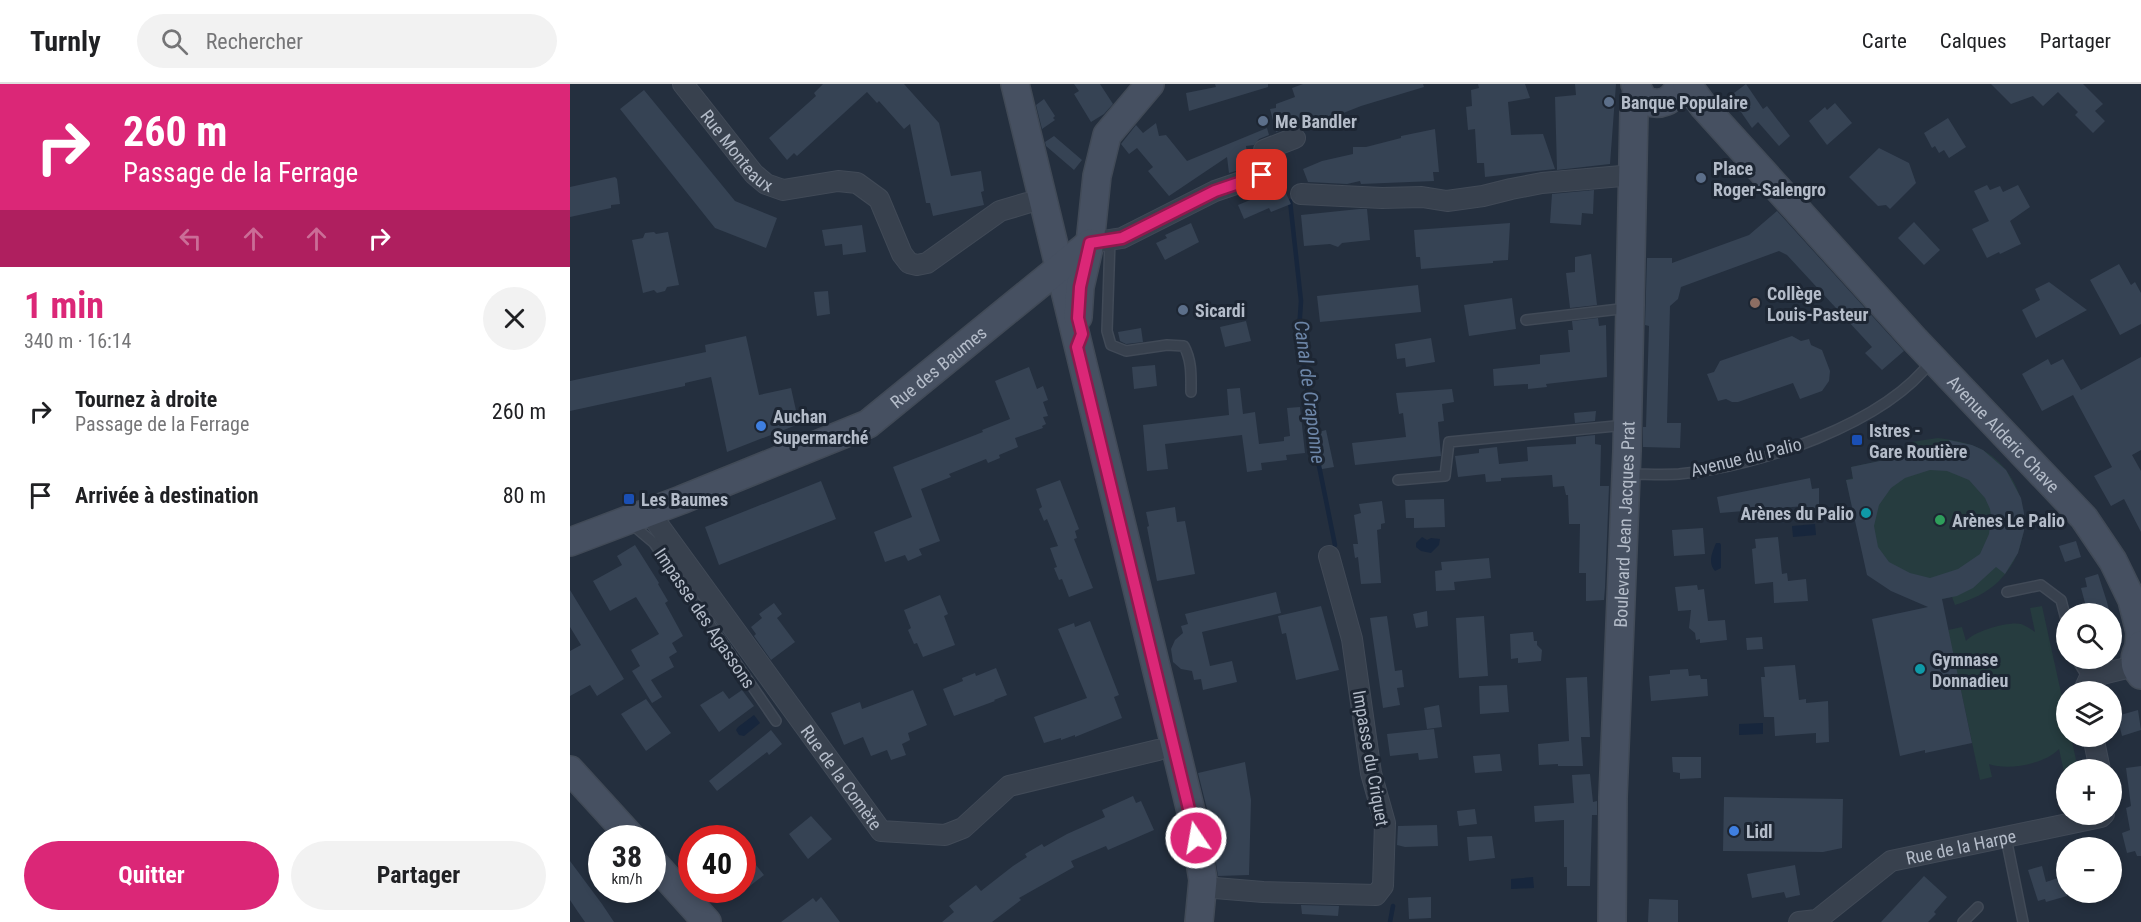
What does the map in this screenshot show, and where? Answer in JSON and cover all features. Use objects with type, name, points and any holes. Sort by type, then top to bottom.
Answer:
[{"type":"street","name":"Rue Monteaux","points":[[683,84],[754,174],[766,184],[783,190],[838,181],[856,183],[879,199],[902,254],[909,263],[917,265],[927,263],[1000,211],[1027,202]]},
{"type":"street","points":[[1000,84],[1027,202],[1077,347],[1192,820],[1200,857],[1203,887],[1199,922]]},
{"type":"street","points":[[1015,84],[1052,275],[1184,871],[1184,903],[1181,922]]},
{"type":"street","points":[[1077,347],[1082,334],[1078,318],[1080,287],[1100,242],[1098,176],[1107,135],[1150,84]]},
{"type":"street","name":"Avenue Alderic Chave","points":[[1660,91],[1704,107],[1934,373],[2084,518],[2113,561],[2137,606],[2140,632],[2139,658]]},
{"type":"street","name":"Boulevard Jean Jacques Prat","points":[[1612,922],[1613,797],[1628,425],[1634,127],[1660,91]]},
{"type":"street","points":[[1100,242],[1122,238],[1215,191],[1262,175],[1264,150],[1295,138]]},
{"type":"street","points":[[1301,194],[1382,198],[1422,197],[1447,201],[1542,183],[1633,175]]},
{"type":"street","name":"Rue des Baumes","points":[[570,542],[868,424],[1052,275],[1100,242]]},
{"type":"street","name":"Rue de la Comète","points":[[638,517],[881,831],[945,835],[963,828],[1009,786],[1158,750]]},
{"type":"street","name":"Impasse du Criquet","points":[[1203,887],[1263,892],[1376,895],[1383,886],[1385,823],[1371,772],[1352,639],[1329,556]]},
{"type":"street","points":[[2093,681],[2139,658]]},
{"type":"street","points":[[570,770],[620,825]]},
{"type":"street","name":"Rue de la Harpe","points":[[1799,922],[1817,920],[1891,861],[2065,825]]},
{"type":"street","points":[[666,877],[707,922]]},
{"type":"lane","points":[[1100,242],[1107,331],[1111,345],[1126,351],[1167,345],[1184,346],[1191,366],[1191,392]]},
{"type":"lane","points":[[1526,321],[1630,308]]},
{"type":"lane","name":"Avenue du Palio","points":[[1626,474],[1684,473],[1787,450],[1833,431],[1934,373]]},
{"type":"lane","points":[[1398,480],[1445,476],[1449,442],[1628,425]]},
{"type":"lane","name":"Impasse des Agassons","points":[[638,517],[776,721]]},
{"type":"lane","points":[[2007,592],[2041,585],[2062,603]]},
{"type":"lane","points":[[2006,838],[2023,922]]},
{"type":"lane","points":[[1963,922],[1978,906]]},
{"type":"green space","name":"Arènes Le Palio","points":[[1938,438],[1974,446],[1996,459],[2009,474],[2018,491],[2023,509],[2020,547],[2012,565],[1989,589],[1955,605],[1952,597],[1928,600],[1907,596],[1888,588],[1868,575],[1846,480],[1853,478],[1851,467],[1914,454],[1911,442]]},
{"type":"green space","points":[[2042,606],[2058,681],[2056,681],[2056,747],[2073,747],[2076,759],[2061,759],[2059,749],[2045,759],[2026,765],[2006,767],[1989,764],[1992,777],[1980,780],[1948,630],[1962,627],[1966,641],[1984,630],[2008,624],[2021,624],[2035,632],[2030,608]]},
{"type":"water","points":[[1815,524],[1816,535],[1793,537],[1792,526]]},
{"type":"water","points":[[1422,537],[1427,540],[1440,539],[1439,545],[1431,553],[1421,551],[1416,547],[1416,543]]},
{"type":"water","points":[[1716,543],[1721,545],[1721,568],[1715,571],[1711,560]]},
{"type":"water","points":[[754,715],[760,723],[744,736],[739,735],[736,730],[738,727]]},
{"type":"water","points":[[1763,723],[1763,734],[1739,735],[1739,724]]},
{"type":"water","points":[[1533,877],[1534,888],[1511,889],[1511,879]]},
{"type":"building","points":[[823,84],[904,84],[939,123],[951,176],[981,171],[984,191],[981,192],[984,205],[933,216],[930,203],[926,203],[910,124],[904,129],[879,101],[877,103],[867,92],[797,156],[794,153],[787,160],[769,138],[816,96],[814,93]]},
{"type":"building","points":[[1074,84],[1100,84],[1113,104],[1104,114],[1091,122],[1074,94],[1079,91]]},
{"type":"building","points":[[1215,84],[1268,84],[1268,87],[1189,111],[1186,93],[1216,87]]},
{"type":"building","points":[[1303,84],[1423,84],[1424,87],[1361,106],[1303,129],[1302,127],[1290,127],[1276,132],[1270,109],[1276,108],[1276,104],[1295,97],[1292,88]]},
{"type":"building","points":[[1478,84],[1525,84],[1530,98],[1508,102],[1511,135],[1543,134],[1555,169],[1485,177],[1484,163],[1477,163],[1475,129],[1468,130],[1466,107],[1472,106],[1471,90],[1479,88]]},
{"type":"building","points":[[1575,84],[1616,84],[1610,164],[1557,170],[1555,97],[1576,95]]},
{"type":"building","points":[[1746,84],[1763,109],[1767,106],[1790,136],[1779,146],[1758,122],[1752,128],[1730,96]]},
{"type":"building","points":[[1991,84],[2083,84],[2103,104],[2095,111],[2105,121],[2093,133],[2075,115],[2078,112],[2058,92],[2043,106],[2033,96],[2011,104]]},
{"type":"building","points":[[644,90],[735,201],[777,218],[766,248],[715,228],[620,109]]},
{"type":"building","points":[[1044,99],[1055,116],[1053,118],[1055,120],[1042,129],[1036,105]]},
{"type":"building","points":[[1835,103],[1852,123],[1827,145],[1809,121],[1825,107],[1827,110]]},
{"type":"building","points":[[1948,118],[1966,147],[1949,158],[1944,150],[1939,153],[1935,146],[1932,148],[1924,133]]},
{"type":"building","points":[[1156,123],[1159,136],[1166,135],[1187,161],[1267,128],[1269,135],[1259,139],[1254,145],[1246,146],[1249,167],[1229,173],[1227,157],[1169,196],[1148,171],[1153,167],[1137,148],[1129,154],[1121,144],[1136,125],[1143,133]]},
{"type":"building","points":[[1435,129],[1439,172],[1433,172],[1434,181],[1361,184],[1360,181],[1347,184],[1308,182],[1303,169],[1322,161],[1353,154],[1353,147],[1366,147],[1401,138],[1401,136]]},
{"type":"building","points":[[1054,136],[1082,160],[1074,170],[1046,146],[1045,142]]},
{"type":"building","points":[[1879,148],[1909,163],[1916,183],[1890,209],[1886,205],[1878,206],[1849,177]]},
{"type":"building","points":[[615,177],[620,204],[570,217],[570,187]]},
{"type":"building","points":[[1280,180],[1291,204],[1271,212],[1269,208],[1244,219],[1238,205],[1250,200],[1248,194]]},
{"type":"building","points":[[1987,185],[1990,190],[2000,186],[2003,192],[2018,185],[2030,207],[2010,221],[2021,244],[1987,258],[1972,229],[1989,221],[1974,191]]},
{"type":"building","points":[[1594,190],[1593,214],[1582,213],[1581,225],[1550,223],[1552,194]]},
{"type":"building","points":[[1367,209],[1370,240],[1342,243],[1338,247],[1330,244],[1304,246],[1301,215]]},
{"type":"building","points":[[1777,211],[1904,351],[1882,370],[1865,353],[1872,347],[1787,255],[1779,251],[1681,287],[1678,299],[1670,306],[1667,423],[1681,423],[1680,448],[1643,447],[1643,427],[1646,427],[1649,326],[1645,325],[1647,258],[1672,258],[1672,263],[1749,235]]},
{"type":"building","points":[[1914,222],[1940,250],[1924,265],[1898,238]]},
{"type":"building","points":[[1191,223],[1199,242],[1165,260],[1156,243],[1167,238],[1165,235]]},
{"type":"building","points":[[1510,223],[1508,260],[1421,269],[1420,257],[1416,257],[1414,230]]},
{"type":"building","points":[[862,225],[866,252],[843,255],[842,244],[825,246],[822,230]]},
{"type":"building","points":[[654,232],[656,234],[668,232],[679,285],[667,287],[665,291],[657,293],[654,290],[643,293],[632,240],[643,238],[645,233]]},
{"type":"building","points":[[1591,254],[1597,305],[1570,308],[1566,273],[1575,272],[1575,257]]},
{"type":"building","points":[[2119,264],[2131,285],[2135,282],[2141,293],[2141,324],[2120,335],[2090,280]]},
{"type":"building","points":[[2049,282],[2087,310],[2036,338],[2022,310],[2040,300],[2035,289]]},
{"type":"building","points":[[1418,285],[1421,312],[1320,322],[1317,296]]},
{"type":"building","points":[[828,291],[830,314],[817,316],[814,292]]},
{"type":"building","points":[[1512,298],[1516,329],[1469,336],[1464,305]]},
{"type":"building","points":[[1598,318],[1599,326],[1606,325],[1607,377],[1546,384],[1547,387],[1528,389],[1528,384],[1494,386],[1493,369],[1540,364],[1540,355],[1570,352],[1568,330],[1573,330],[1572,321]]},
{"type":"building","points":[[1246,321],[1251,341],[1225,347],[1220,327]]},
{"type":"building","points":[[1141,328],[1143,342],[1126,344],[1120,341],[1118,332]]},
{"type":"building","points":[[746,336],[759,395],[791,388],[799,424],[727,452],[711,377],[685,383],[685,386],[570,411],[570,381],[706,352],[705,345]]},
{"type":"building","points":[[1792,336],[1801,341],[1809,339],[1811,345],[1822,350],[1830,371],[1829,381],[1822,391],[1800,399],[1793,383],[1738,402],[1726,399],[1718,401],[1707,374],[1714,372],[1720,361]]},
{"type":"building","points":[[1431,338],[1435,362],[1406,367],[1405,358],[1397,359],[1395,344]]},
{"type":"building","points":[[2141,357],[2141,450],[2132,455],[2141,471],[2141,532],[2124,499],[2111,506],[2094,476],[2112,467],[2073,395],[2042,411],[2022,374],[2048,359],[2051,365],[2063,359],[2081,390]]},
{"type":"building","points":[[1155,365],[1157,386],[1134,389],[1132,367]]},
{"type":"building","points":[[1029,367],[1037,389],[1043,386],[1048,400],[1043,402],[1048,416],[1043,417],[1046,424],[1042,426],[1043,428],[1015,438],[1018,447],[999,455],[1000,458],[988,463],[986,459],[949,474],[951,477],[921,489],[940,541],[919,549],[922,555],[908,561],[905,555],[885,562],[874,532],[912,517],[893,467],[1010,419],[995,381]]},
{"type":"building","points":[[1240,388],[1243,414],[1255,412],[1259,444],[1284,441],[1284,437],[1290,436],[1287,408],[1300,407],[1305,453],[1286,455],[1287,460],[1261,463],[1262,470],[1247,472],[1242,435],[1165,444],[1168,469],[1147,471],[1143,425],[1229,415],[1227,389]]},
{"type":"building","points":[[1452,389],[1454,402],[1442,404],[1444,421],[1438,422],[1441,456],[1355,465],[1352,443],[1406,437],[1403,413],[1399,414],[1396,393]]},
{"type":"building","points":[[1596,411],[1595,421],[1575,423],[1574,413]]},
{"type":"building","points":[[1326,430],[1334,467],[1322,469],[1315,433]]},
{"type":"building","points":[[1595,435],[1595,444],[1601,445],[1600,486],[1609,486],[1605,588],[1604,600],[1586,601],[1586,573],[1579,573],[1580,524],[1569,524],[1568,495],[1566,495],[1564,486],[1553,487],[1552,475],[1501,478],[1501,481],[1486,482],[1485,474],[1458,477],[1455,456],[1479,453],[1479,449],[1497,447],[1499,464],[1528,461],[1527,447],[1576,444],[1576,437]]},
{"type":"building","points":[[1949,440],[1972,445],[1983,450],[2006,470],[2021,498],[2024,531],[2018,553],[2005,574],[1996,567],[1973,588],[1957,596],[1942,599],[1972,743],[1900,756],[1872,619],[1928,607],[1891,591],[1867,575],[1846,480],[1853,479],[1851,467],[1918,453],[1947,453]],"holes":[[[1930,470],[1947,471],[1969,480],[1985,498],[1991,517],[1989,534],[1980,554],[1958,569],[1930,578],[1910,573],[1889,562],[1878,547],[1874,526],[1879,505],[1891,488],[1905,478]]]},
{"type":"building","points":[[1810,478],[1812,489],[1819,488],[1819,513],[1805,514],[1804,506],[1720,513],[1717,497]]},
{"type":"building","points":[[1060,480],[1079,529],[1075,531],[1077,538],[1074,539],[1093,588],[1069,597],[1062,579],[1059,580],[1054,568],[1057,567],[1050,548],[1058,546],[1047,519],[1044,521],[1039,509],[1042,507],[1036,489]]},
{"type":"building","points":[[821,481],[836,519],[719,565],[705,527]]},
{"type":"building","points":[[1444,499],[1445,527],[1414,528],[1414,518],[1406,518],[1405,500]]},
{"type":"building","points":[[1382,501],[1385,523],[1381,524],[1381,529],[1377,530],[1381,583],[1361,584],[1358,557],[1355,558],[1353,544],[1358,544],[1354,515],[1361,513],[1359,504]]},
{"type":"building","points":[[1175,507],[1177,522],[1185,521],[1195,574],[1157,581],[1146,512]]},
{"type":"building","points":[[1703,528],[1705,554],[1674,556],[1672,530]]},
{"type":"building","points":[[1778,537],[1782,574],[1787,573],[1788,581],[1806,579],[1808,601],[1774,603],[1773,582],[1755,584],[1752,549],[1756,548],[1755,539]]},
{"type":"building","points":[[2076,541],[2081,557],[2065,562],[2059,546]]},
{"type":"building","points":[[635,545],[659,583],[668,601],[665,603],[683,636],[672,643],[677,652],[669,657],[674,667],[651,680],[662,697],[652,703],[632,671],[640,666],[631,650],[659,634],[636,597],[610,611],[593,581],[622,565],[617,556]]},
{"type":"building","points":[[1489,558],[1491,578],[1454,582],[1455,590],[1436,591],[1435,571],[1442,570],[1441,562]]},
{"type":"building","points":[[2098,574],[2107,603],[2085,603],[2081,588],[2087,587],[2085,578]]},
{"type":"building","points":[[1697,585],[1698,590],[1704,589],[1708,621],[1725,620],[1727,640],[1700,643],[1700,639],[1696,640],[1695,633],[1689,628],[1691,610],[1678,611],[1675,587]]},
{"type":"building","points":[[570,590],[624,679],[597,696],[590,685],[570,696],[570,651],[581,645],[570,627]]},
{"type":"building","points":[[1276,592],[1281,613],[1202,632],[1210,666],[1232,661],[1237,682],[1203,690],[1201,679],[1194,680],[1192,671],[1181,669],[1173,662],[1171,649],[1175,640],[1183,633],[1181,626],[1188,624],[1185,614]]},
{"type":"building","points":[[940,595],[948,614],[944,616],[955,645],[923,657],[908,630],[911,628],[904,610]]},
{"type":"building","points":[[774,603],[782,614],[777,618],[795,642],[771,660],[754,636],[756,634],[751,627],[762,618],[759,614]]},
{"type":"building","points":[[1321,606],[1339,670],[1296,680],[1286,633],[1282,634],[1278,616]]},
{"type":"building","points":[[1427,611],[1428,626],[1416,628],[1413,614]]},
{"type":"building","points":[[1387,616],[1395,671],[1402,670],[1404,687],[1397,688],[1400,705],[1383,708],[1370,618]]},
{"type":"building","points":[[1484,616],[1488,676],[1459,678],[1456,618]]},
{"type":"building","points":[[1090,621],[1119,695],[1114,697],[1122,718],[1075,737],[1075,735],[1044,743],[1034,717],[1087,698],[1058,629],[1074,623],[1075,627]]},
{"type":"building","points":[[1533,632],[1534,641],[1537,641],[1537,645],[1542,650],[1541,661],[1518,663],[1518,658],[1511,659],[1510,634]]},
{"type":"building","points":[[1762,637],[1763,649],[1747,650],[1746,638]]},
{"type":"building","points":[[1795,665],[1799,700],[1806,699],[1806,703],[1828,701],[1829,742],[1816,743],[1816,733],[1775,736],[1774,717],[1764,717],[1761,677],[1765,677],[1764,667]]},
{"type":"building","points":[[996,668],[1007,695],[954,716],[943,689],[963,681],[962,678],[975,673],[976,676]]},
{"type":"building","points":[[1688,669],[1689,676],[1700,675],[1701,679],[1707,679],[1708,696],[1651,701],[1649,676],[1670,674],[1670,670]]},
{"type":"building","points":[[1587,677],[1590,737],[1581,737],[1583,766],[1539,765],[1538,744],[1569,741],[1566,678]]},
{"type":"building","points":[[1507,685],[1509,712],[1480,714],[1479,686]]},
{"type":"building","points":[[742,690],[754,706],[719,732],[700,705],[723,691],[729,699]]},
{"type":"building","points":[[913,690],[927,725],[908,733],[910,740],[902,744],[906,755],[891,760],[887,750],[871,756],[863,737],[844,745],[831,713],[860,702],[862,709]]},
{"type":"building","points":[[646,699],[671,733],[646,751],[621,714]]},
{"type":"building","points":[[1439,705],[1442,727],[1427,729],[1424,708]]},
{"type":"building","points":[[2138,710],[2141,730],[2122,736],[2122,715]]},
{"type":"building","points":[[1434,729],[1438,758],[1419,760],[1418,753],[1390,756],[1387,734]]},
{"type":"building","points":[[771,730],[782,744],[769,755],[767,752],[717,791],[709,781]]},
{"type":"building","points":[[1500,754],[1502,771],[1475,773],[1473,756]]},
{"type":"building","points":[[1672,757],[1701,757],[1701,778],[1680,779],[1680,773],[1673,772]]},
{"type":"building","points":[[1245,762],[1251,800],[1249,875],[1218,876],[1209,817],[1198,773]]},
{"type":"building","points":[[2141,766],[2141,856],[2137,856],[2135,851],[2127,853],[2122,833],[2130,830],[2126,808],[2131,806],[2126,768]]},
{"type":"building","points":[[1590,774],[1593,802],[1597,801],[1597,815],[1592,815],[1590,886],[1567,886],[1567,867],[1564,867],[1564,820],[1535,822],[1534,806],[1574,803],[1572,775]]},
{"type":"building","points":[[1133,796],[1136,803],[1141,801],[1154,830],[1108,850],[1106,846],[1071,861],[1074,867],[1019,898],[1021,900],[992,922],[942,922],[954,912],[949,906],[976,885],[981,891],[1027,857],[1025,854],[1042,844],[1044,847],[1105,817],[1102,810]]},
{"type":"building","points":[[1724,797],[1843,799],[1842,848],[1823,852],[1723,851]]},
{"type":"building","points":[[1475,809],[1477,824],[1459,826],[1457,811]]},
{"type":"building","points":[[811,816],[832,839],[808,859],[789,834]]},
{"type":"building","points":[[1437,825],[1438,846],[1405,847],[1397,845],[1398,826]]},
{"type":"building","points":[[1492,836],[1495,858],[1469,861],[1467,837]]},
{"type":"building","points":[[570,861],[588,885],[588,903],[601,903],[614,922],[585,922],[570,900]]},
{"type":"building","points":[[756,865],[764,875],[756,881]]},
{"type":"building","points":[[1795,865],[1800,895],[1786,898],[1784,892],[1752,898],[1747,874]]},
{"type":"building","points":[[2042,866],[2046,882],[2056,879],[2056,899],[2046,902],[2045,899],[2038,901],[2028,870]]},
{"type":"building","points":[[1924,876],[1947,897],[1934,912],[1936,914],[1928,922],[1881,922]]},
{"type":"building","points":[[821,897],[840,922],[781,922],[813,898],[816,902]]},
{"type":"building","points":[[1431,897],[1431,918],[1409,919],[1408,898]]},
{"type":"building","points":[[1649,899],[1678,900],[1678,922],[1648,922]]},
{"type":"building","points":[[1301,905],[1339,906],[1338,916],[1302,914]]},
{"type":"waterway","name":"Canal de Craponne","points":[[1290,201],[1301,301],[1299,331],[1316,451],[1335,545]]},
{"type":"waterway","name":"Canal de Craponne","points":[[1390,922],[1393,906]]},
{"type":"place","name":"Banque Populaire","points":[[1609,102]]},
{"type":"place","name":"Me Bandler","points":[[1263,121]]},
{"type":"place","name":"Place Roger-Salengro","points":[[1701,178]]},
{"type":"place","name":"Collège Louis-Pasteur","points":[[1755,303]]},
{"type":"place","name":"Sicardi","points":[[1183,310]]},
{"type":"place","name":"Auchan Supermarché","points":[[761,426]]},
{"type":"place","name":"Istres - Gare Routière","points":[[1857,440]]},
{"type":"place","name":"Les Baumes","points":[[629,499]]},
{"type":"place","name":"Arènes du Palio","points":[[1866,513]]},
{"type":"place","name":"Arènes Le Palio","points":[[1940,520]]},
{"type":"place","name":"Gymnase Donnadieu","points":[[1920,669]]},
{"type":"place","name":"Lidl","points":[[1734,831]]},
{"type":"route","points":[[1196,838],[1126,541],[1077,347],[1082,334],[1078,318],[1080,287],[1090,243],[1122,238],[1215,191],[1262,175]]}]
